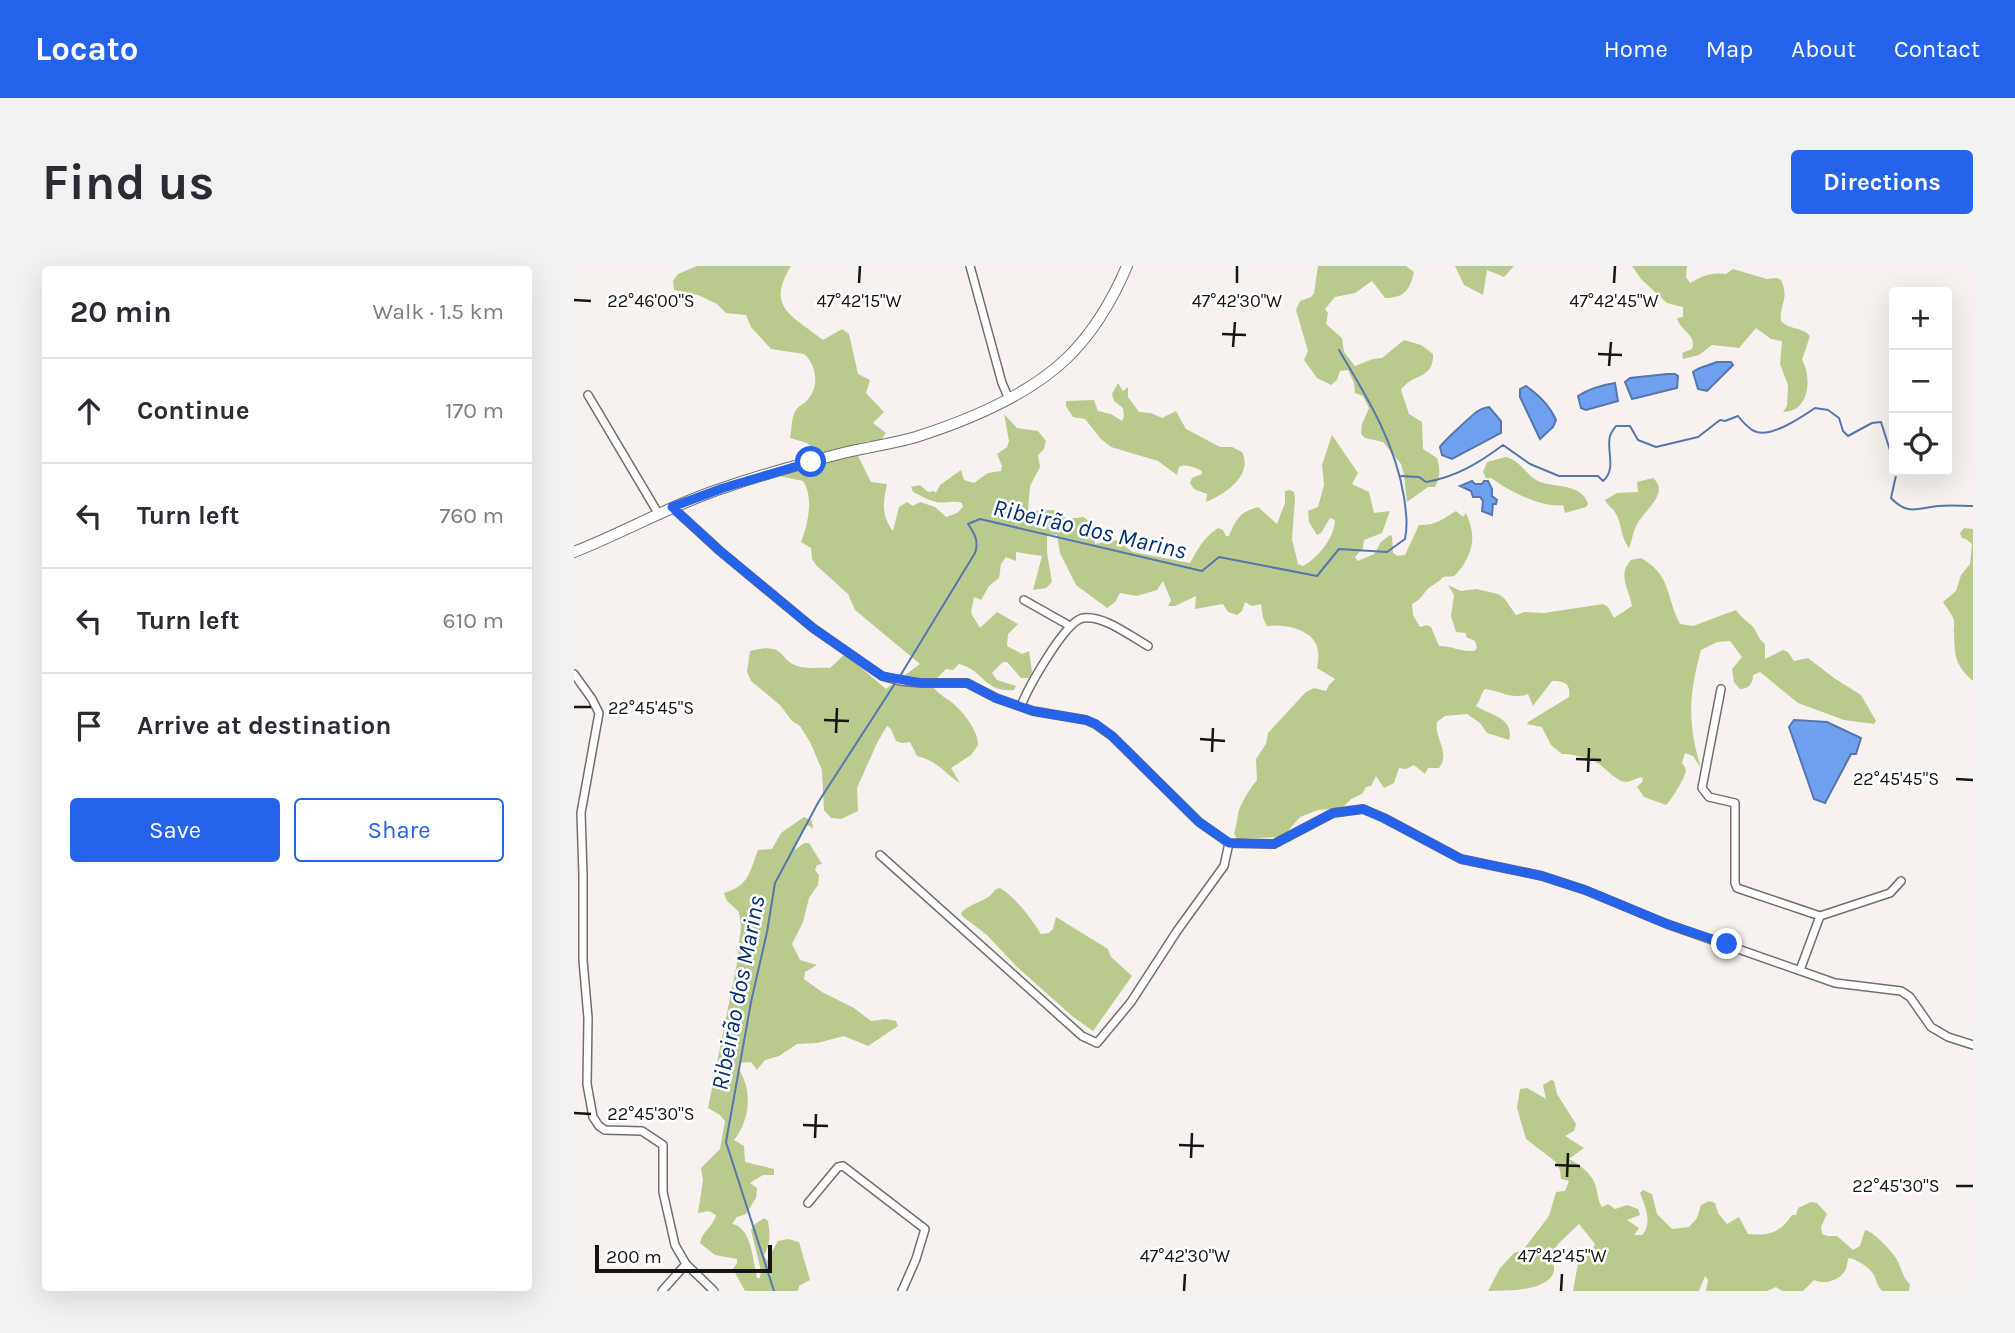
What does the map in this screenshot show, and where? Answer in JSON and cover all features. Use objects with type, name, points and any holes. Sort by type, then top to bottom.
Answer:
[{"type":"main road","points":[[574,552],[608,539],[658,513],[723,488],[841,453],[915,437],[1009,399],[1047,375],[1067,358],[1105,309],[1127,266]]},
{"type":"street","points":[[970,266],[1002,383],[1009,399]]},
{"type":"street","points":[[588,395],[658,513]]},
{"type":"street","points":[[672,507],[720,551],[813,628],[882,676],[921,683],[967,683],[996,698],[1033,711],[1096,724],[1112,736],[1199,822],[1229,843],[1274,844],[1333,813],[1363,809],[1461,859],[1542,876],[1585,890],[1667,924],[1846,985],[1900,990],[1910,997],[1931,1027],[1948,1037],[1973,1045]]},
{"type":"street","points":[[1024,600],[1070,626]]},
{"type":"street","points":[[1021,706],[1047,656],[1076,621],[1094,619],[1147,646]]},
{"type":"street","points":[[574,674],[599,713],[581,813],[583,960],[588,1017],[587,1084],[593,1117],[598,1126],[605,1130],[642,1131],[663,1145],[663,1192],[675,1245],[686,1264],[715,1291]]},
{"type":"street","points":[[1721,689],[1702,788],[1709,797],[1735,803],[1736,886],[1740,890],[1820,916],[1890,893],[1901,881]]},
{"type":"street","points":[[880,855],[1082,1036],[1097,1043],[1131,1002],[1177,931],[1224,866],[1229,843]]},
{"type":"street","points":[[1800,970],[1820,916]]},
{"type":"street","points":[[808,1203],[838,1167],[843,1166],[925,1229],[902,1291]]},
{"type":"street","points":[[662,1291],[686,1264]]},
{"type":"green space","points":[[697,266],[791,266],[781,292],[786,310],[823,340],[842,329],[849,334],[858,374],[870,380],[866,393],[884,412],[873,423],[886,433],[880,441],[867,441],[839,451],[857,454],[871,482],[887,484],[884,509],[886,520],[893,531],[899,507],[907,502],[913,506],[920,502],[935,507],[946,517],[957,513],[963,507],[959,502],[930,500],[913,492],[911,487],[920,485],[928,492],[936,493],[940,485],[961,470],[964,480],[974,483],[988,473],[1001,471],[1002,466],[997,454],[1007,447],[1009,441],[1004,414],[1017,428],[1038,431],[1046,441],[1044,449],[1038,455],[1040,467],[1030,486],[1028,511],[1053,510],[1067,519],[1084,517],[1093,526],[1095,544],[1116,540],[1133,552],[1190,563],[1208,536],[1218,528],[1229,536],[1239,517],[1247,511],[1258,507],[1277,524],[1285,503],[1285,491],[1290,490],[1294,492],[1295,498],[1292,539],[1298,564],[1303,566],[1325,546],[1334,527],[1335,520],[1330,518],[1317,535],[1309,522],[1308,511],[1318,507],[1324,485],[1322,465],[1332,435],[1358,473],[1352,484],[1369,492],[1374,513],[1390,511],[1382,533],[1364,540],[1363,548],[1355,557],[1358,561],[1374,554],[1381,542],[1390,535],[1393,553],[1398,556],[1405,555],[1419,525],[1434,523],[1456,511],[1463,517],[1466,513],[1472,540],[1462,567],[1455,575],[1443,577],[1412,604],[1413,615],[1420,627],[1431,627],[1439,646],[1469,651],[1477,648],[1475,641],[1466,637],[1466,633],[1456,632],[1451,616],[1454,595],[1448,585],[1461,591],[1476,589],[1498,594],[1516,615],[1603,604],[1614,618],[1632,606],[1624,577],[1625,571],[1631,560],[1641,558],[1663,579],[1680,624],[1693,626],[1736,610],[1765,644],[1765,659],[1783,650],[1788,652],[1794,661],[1808,658],[1861,695],[1876,721],[1874,724],[1844,720],[1798,703],[1760,672],[1753,675],[1748,687],[1740,689],[1734,682],[1732,669],[1742,657],[1730,641],[1717,642],[1701,650],[1692,695],[1693,737],[1701,768],[1693,756],[1685,753],[1682,763],[1686,769],[1684,777],[1666,805],[1644,797],[1637,787],[1643,781],[1642,777],[1624,782],[1596,762],[1576,755],[1562,754],[1551,745],[1542,727],[1527,724],[1569,697],[1566,684],[1552,681],[1533,706],[1528,694],[1516,696],[1485,689],[1476,706],[1505,722],[1510,733],[1509,740],[1487,733],[1480,723],[1467,714],[1445,716],[1437,722],[1443,751],[1439,768],[1428,768],[1425,774],[1414,765],[1406,769],[1399,768],[1394,783],[1384,788],[1376,776],[1371,786],[1366,787],[1362,794],[1351,799],[1342,808],[1318,810],[1300,817],[1286,833],[1278,837],[1237,839],[1234,833],[1239,810],[1257,780],[1256,759],[1266,744],[1268,733],[1306,692],[1314,688],[1326,691],[1335,679],[1317,668],[1316,644],[1298,630],[1267,626],[1261,604],[1252,606],[1245,602],[1242,611],[1237,615],[1228,612],[1223,604],[1195,609],[1196,596],[1175,606],[1168,606],[1171,600],[1163,581],[1157,590],[1137,596],[1120,593],[1115,602],[1107,608],[1076,585],[1060,553],[1057,535],[1047,534],[1052,582],[1046,588],[1033,590],[1042,556],[1016,552],[1016,561],[1006,557],[1001,564],[999,578],[989,586],[981,600],[974,597],[971,613],[980,628],[997,612],[1018,624],[1008,634],[1007,646],[1022,654],[1029,651],[1032,672],[1029,678],[1021,678],[1007,662],[1003,662],[992,673],[997,680],[1016,686],[1014,690],[996,688],[974,671],[959,664],[953,670],[946,669],[937,678],[934,688],[964,714],[974,729],[977,740],[978,745],[971,755],[951,768],[960,783],[936,764],[917,756],[910,742],[896,741],[887,726],[857,788],[858,811],[841,819],[831,818],[824,810],[822,770],[810,742],[800,726],[792,721],[780,705],[751,681],[747,672],[750,651],[777,650],[793,664],[808,668],[830,668],[845,654],[886,689],[920,664],[855,610],[848,594],[817,566],[812,559],[811,548],[801,542],[809,511],[806,488],[803,481],[779,476],[817,458],[815,450],[807,443],[790,438],[794,413],[807,401],[814,388],[815,375],[811,363],[804,354],[771,349],[751,327],[746,315],[726,313],[717,304],[698,295],[674,290],[673,281],[678,274]]},
{"type":"green space","points":[[1318,266],[1406,266],[1414,272],[1411,283],[1402,294],[1385,298],[1372,281],[1355,293],[1335,297],[1325,309],[1328,313],[1326,324],[1342,338],[1344,352],[1355,366],[1382,358],[1404,340],[1421,345],[1433,354],[1430,368],[1401,390],[1409,414],[1422,422],[1423,449],[1437,458],[1439,476],[1435,487],[1428,487],[1407,502],[1401,464],[1383,442],[1365,438],[1361,434],[1369,408],[1363,396],[1355,393],[1348,370],[1340,371],[1337,380],[1331,385],[1317,378],[1304,360],[1308,351],[1296,310],[1300,301],[1314,293]]},
{"type":"green space","points":[[1455,266],[1514,266],[1504,277],[1487,270],[1483,295],[1464,285]]},
{"type":"green space","points":[[1632,266],[1687,266],[1686,277],[1690,283],[1707,275],[1726,274],[1733,269],[1767,279],[1781,280],[1785,292],[1781,321],[1810,336],[1802,360],[1808,384],[1804,400],[1792,410],[1783,412],[1787,406],[1788,385],[1780,364],[1782,341],[1771,339],[1756,328],[1739,348],[1712,345],[1699,355],[1683,359],[1682,353],[1692,349],[1693,344],[1677,318],[1683,317],[1683,307],[1667,303],[1641,279]]},
{"type":"green space","points":[[1118,383],[1123,391],[1128,387],[1128,397],[1139,412],[1162,418],[1176,411],[1186,429],[1220,447],[1232,447],[1242,452],[1245,460],[1241,476],[1228,489],[1206,502],[1207,494],[1194,489],[1190,483],[1192,478],[1202,474],[1202,471],[1191,466],[1182,466],[1179,467],[1177,475],[1158,461],[1111,447],[1085,419],[1073,417],[1066,406],[1066,401],[1094,400],[1098,411],[1111,414],[1122,421],[1123,408],[1114,401],[1112,394]]},
{"type":"green space","points":[[1506,457],[1515,461],[1538,481],[1574,489],[1585,497],[1588,504],[1565,513],[1563,505],[1536,501],[1486,478],[1483,472],[1487,462]]},
{"type":"green space","points":[[1653,478],[1658,484],[1657,496],[1639,520],[1629,548],[1616,514],[1605,500],[1617,493],[1638,492],[1637,482]]},
{"type":"green space","points":[[1964,528],[1973,529],[1973,681],[1957,659],[1954,621],[1943,602],[1956,591],[1961,575],[1970,564],[1972,544],[1962,538],[1960,533]]},
{"type":"green space","points":[[804,817],[812,821],[813,829],[808,825],[803,829],[795,850],[804,843],[809,843],[822,864],[817,865],[815,870],[819,875],[818,885],[809,898],[803,922],[792,944],[800,960],[817,965],[805,972],[804,979],[871,1021],[886,1019],[896,1021],[898,1026],[868,1046],[844,1036],[817,1043],[797,1044],[779,1056],[765,1060],[757,1070],[751,1062],[739,1063],[748,1103],[742,1127],[734,1140],[744,1146],[745,1162],[774,1169],[774,1175],[763,1175],[750,1183],[757,1188],[756,1198],[746,1214],[737,1217],[732,1224],[744,1231],[748,1238],[757,1278],[760,1278],[761,1271],[751,1230],[764,1218],[768,1221],[769,1230],[769,1242],[764,1255],[767,1261],[778,1241],[788,1239],[799,1242],[810,1280],[799,1286],[798,1291],[745,1291],[733,1269],[737,1259],[715,1255],[700,1243],[716,1215],[709,1211],[698,1213],[703,1180],[701,1168],[720,1149],[725,1121],[708,1108],[737,963],[741,926],[739,912],[727,901],[724,893],[744,882],[758,850],[772,849],[781,833]]},
{"type":"green space","points":[[1000,888],[1022,908],[1041,934],[1049,933],[1053,929],[1056,917],[1108,949],[1111,957],[1132,976],[1093,1031],[1072,1016],[1016,966],[987,935],[962,916],[961,913],[966,909]]},
{"type":"green space","points":[[1554,1081],[1557,1094],[1576,1124],[1574,1131],[1565,1136],[1584,1148],[1569,1159],[1591,1176],[1602,1207],[1608,1204],[1615,1209],[1627,1205],[1638,1209],[1640,1215],[1627,1220],[1639,1228],[1634,1235],[1642,1235],[1647,1225],[1647,1214],[1640,1193],[1643,1190],[1652,1194],[1657,1214],[1672,1229],[1689,1227],[1697,1218],[1701,1205],[1709,1201],[1715,1203],[1718,1213],[1727,1224],[1739,1217],[1748,1234],[1768,1234],[1783,1226],[1792,1215],[1796,1215],[1798,1208],[1811,1202],[1817,1203],[1827,1214],[1821,1227],[1822,1234],[1837,1236],[1853,1250],[1860,1246],[1865,1230],[1873,1234],[1895,1256],[1910,1284],[1909,1291],[1882,1291],[1870,1270],[1849,1258],[1846,1269],[1836,1279],[1827,1282],[1814,1280],[1803,1291],[1782,1291],[1776,1287],[1767,1291],[1706,1291],[1708,1280],[1705,1276],[1699,1291],[1573,1291],[1578,1263],[1592,1252],[1595,1244],[1579,1224],[1558,1244],[1551,1255],[1554,1271],[1551,1278],[1527,1288],[1488,1291],[1500,1268],[1514,1253],[1523,1250],[1549,1216],[1556,1192],[1565,1191],[1569,1181],[1561,1179],[1556,1162],[1526,1139],[1517,1108],[1520,1089],[1527,1088],[1546,1099],[1543,1085]]},
{"type":"water","points":[[1717,362],[1731,362],[1733,365],[1707,391],[1698,389],[1693,372]]},
{"type":"water","points":[[1667,374],[1678,376],[1677,388],[1632,399],[1625,382],[1630,378]]},
{"type":"water","points":[[1615,383],[1618,401],[1586,410],[1581,408],[1578,396]]},
{"type":"water","points":[[1526,386],[1544,401],[1556,420],[1553,427],[1540,439],[1520,397],[1520,389]]},
{"type":"water","points":[[1489,407],[1501,421],[1501,433],[1452,459],[1442,455],[1440,447],[1475,413]]},
{"type":"water","points":[[1472,481],[1482,484],[1488,481],[1492,496],[1497,500],[1496,504],[1493,504],[1492,515],[1482,511],[1483,501],[1480,497],[1473,497],[1471,491],[1460,486]]},
{"type":"water","points":[[1794,720],[1827,722],[1861,738],[1856,754],[1851,754],[1825,803],[1814,799],[1789,727]]},
{"type":"waterway","name":"Ribeirão dos Marins","points":[[900,676],[975,553],[976,538],[968,524],[980,519],[1202,571],[1219,557],[1317,576],[1339,549],[1387,552],[1405,539],[1407,523],[1404,497],[1394,457],[1369,403],[1339,350]]},
{"type":"waterway","points":[[1401,476],[1419,477],[1426,482],[1447,477],[1476,463],[1503,445],[1530,464],[1559,476],[1598,476],[1603,481],[1609,471],[1610,435],[1616,426],[1630,426],[1638,440],[1656,447],[1698,437],[1720,420],[1738,416],[1754,431],[1761,433],[1777,430],[1815,408],[1828,410],[1839,418],[1843,431],[1848,436],[1872,423],[1881,422],[1889,447]]},
{"type":"waterway","points":[[1896,476],[1891,498],[1908,509],[1973,506]]},
{"type":"waterway","name":"Ribeirão dos Marins","points":[[774,1291],[726,1142],[751,1002],[775,883],[819,801],[894,685]]},
{"type":"route","points":[[811,462],[723,488],[672,507],[720,551],[813,628],[882,676],[921,683],[967,683],[996,698],[1033,711],[1096,724],[1112,736],[1199,822],[1229,843],[1274,844],[1333,813],[1363,809],[1461,859],[1542,876],[1727,944]]}]
